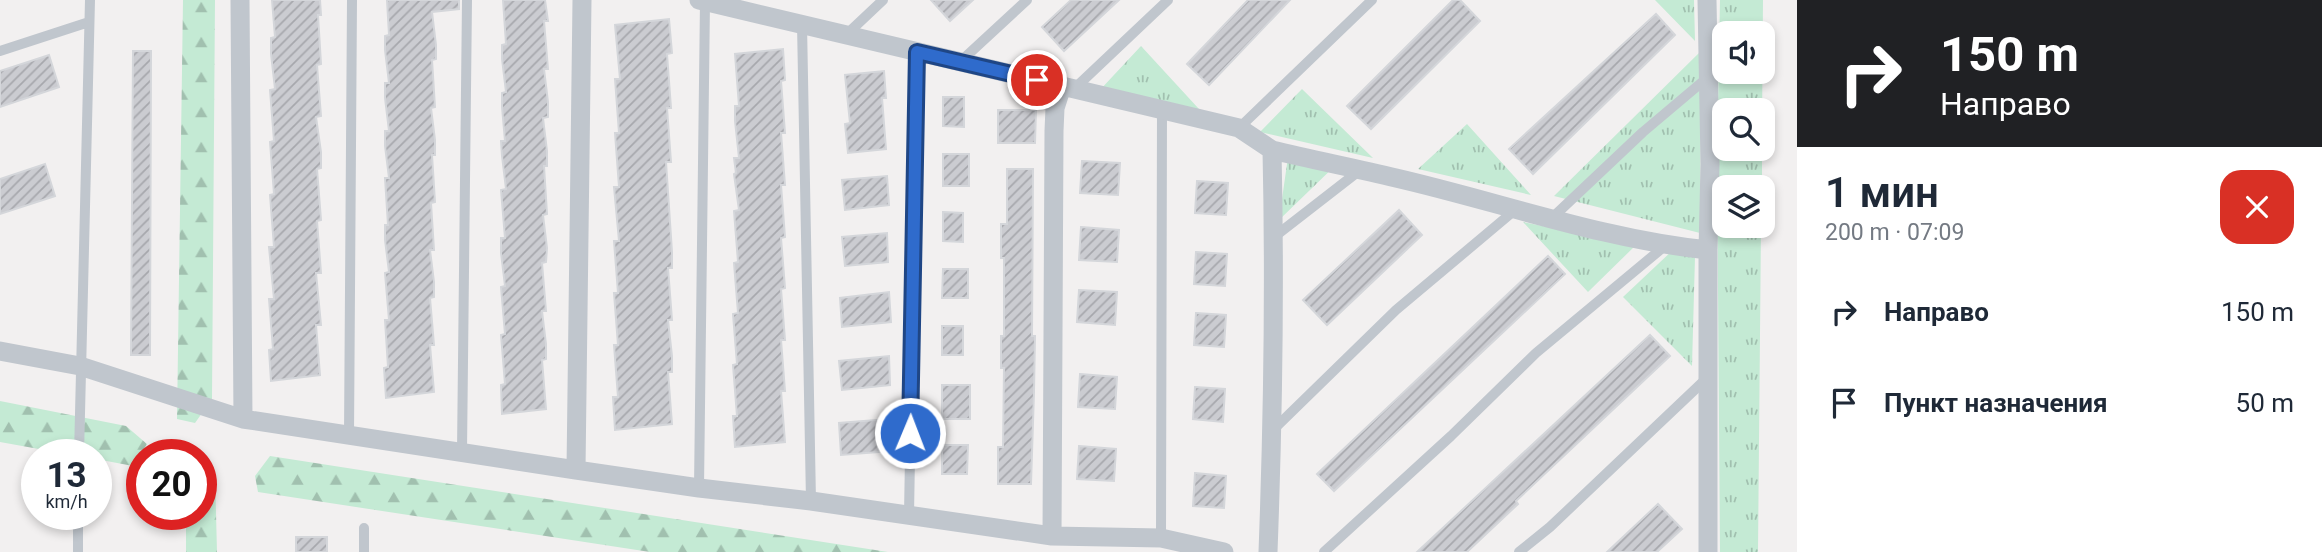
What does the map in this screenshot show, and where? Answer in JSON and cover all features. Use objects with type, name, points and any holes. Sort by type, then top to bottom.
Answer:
[{"type":"street","points":[[240,0],[243,419]]},
{"type":"street","points":[[576,470],[582,0]]},
{"type":"street","points":[[1707,0],[1710,164],[1709,552]]},
{"type":"street","points":[[702,1],[737,4],[846,35],[1239,128],[1272,150],[1666,245],[1708,250]]},
{"type":"street","points":[[1052,537],[1054,131],[1055,108],[1068,87]]},
{"type":"street","points":[[1268,552],[1274,237],[1272,150]]},
{"type":"street","points":[[0,351],[80,366],[243,419],[699,488],[811,501],[1052,537],[1161,538],[1224,552]]},
{"type":"lane","points":[[79,439],[90,0]]},
{"type":"lane","points":[[349,435],[352,0]]},
{"type":"lane","points":[[462,451],[467,0]]},
{"type":"lane","points":[[846,35],[883,0]]},
{"type":"lane","points":[[961,62],[1027,0]]},
{"type":"lane","points":[[1068,87],[1168,0]]},
{"type":"lane","points":[[1239,128],[1372,0]]},
{"type":"lane","points":[[699,488],[702,1]]},
{"type":"lane","points":[[0,51],[89,22]]},
{"type":"lane","points":[[802,24],[811,501]]},
{"type":"lane","points":[[1552,218],[1643,132],[1707,78],[1707,33]]},
{"type":"lane","points":[[909,515],[917,52]]},
{"type":"lane","points":[[1161,538],[1162,110]]},
{"type":"lane","points":[[1274,237],[1359,171]]},
{"type":"lane","points":[[1272,430],[1396,310],[1515,210]]},
{"type":"lane","points":[[1324,552],[1451,436],[1536,353],[1666,245]]},
{"type":"lane","points":[[1519,552],[1550,527],[1709,376]]},
{"type":"lane","points":[[364,528],[364,552]]},
{"type":"lane","points":[[78,530],[78,552]]},
{"type":"green space","points":[[183,0],[215,0],[212,399],[195,423],[177,419]]},
{"type":"green space","points":[[1655,0],[1694,0],[1695,41]]},
{"type":"green space","points":[[1720,0],[1763,0],[1763,21],[1720,21]]},
{"type":"green space","points":[[1141,46],[1210,121],[1099,91]]},
{"type":"green space","points":[[1701,51],[1700,233],[1554,196]]},
{"type":"green space","points":[[1718,84],[1762,84],[1762,98],[1718,98]]},
{"type":"green space","points":[[1302,89],[1373,158],[1260,132]]},
{"type":"green space","points":[[1467,124],[1531,195],[1418,169]]},
{"type":"green space","points":[[1289,150],[1341,160],[1279,220]]},
{"type":"green space","points":[[1717,161],[1762,161],[1762,175],[1717,175]]},
{"type":"green space","points":[[1523,222],[1636,245],[1588,292]]},
{"type":"green space","points":[[1718,238],[1761,238],[1758,552],[1720,552]]},
{"type":"green space","points":[[1674,249],[1695,257],[1692,366],[1623,297]]},
{"type":"green space","points":[[0,401],[126,426],[141,439],[126,439],[126,465],[112,462],[112,439],[21,439],[21,446],[0,442]]},
{"type":"green space","points":[[270,456],[888,552],[650,552],[258,492],[255,476]]},
{"type":"green space","points":[[186,530],[216,530],[217,552],[186,552]]},
{"type":"building","points":[[272,0],[320,0],[321,15],[318,15],[321,64],[317,65],[321,116],[316,117],[321,152],[321,168],[317,169],[321,220],[317,221],[321,273],[316,273],[321,325],[316,325],[320,375],[271,381],[269,350],[273,349],[269,299],[274,299],[269,247],[274,247],[270,195],[274,194],[270,142],[274,141],[270,90],[275,89],[271,54],[271,38],[275,37]]},
{"type":"building","points":[[387,0],[459,0],[459,9],[432,12],[436,45],[436,59],[432,60],[435,107],[431,108],[435,140],[435,155],[432,155],[435,202],[431,203],[434,250],[430,250],[434,282],[434,297],[430,298],[434,345],[430,345],[434,392],[386,398],[384,368],[388,367],[385,320],[389,320],[385,273],[389,272],[385,240],[385,225],[388,225],[385,178],[389,178],[385,146],[385,131],[389,131],[385,98],[385,83],[389,83],[385,50],[385,36],[389,35]]},
{"type":"building","points":[[503,0],[545,0],[548,69],[544,69],[548,117],[543,118],[547,151],[547,166],[544,166],[547,214],[543,215],[547,248],[546,262],[542,263],[546,311],[542,311],[546,344],[546,359],[542,360],[546,409],[502,414],[501,385],[505,384],[501,335],[505,334],[501,287],[505,286],[501,238],[505,238],[501,190],[506,189],[501,141],[505,141],[502,93],[506,92],[502,59],[502,45],[506,44]]},
{"type":"building","points":[[931,0],[973,0],[950,21]]},
{"type":"building","points":[[1071,0],[1119,0],[1064,51],[1042,27]]},
{"type":"building","points":[[1248,0],[1290,0],[1209,85],[1187,64]]},
{"type":"building","points":[[1453,0],[1460,0],[1480,21],[1371,129],[1347,106]]},
{"type":"building","points":[[1656,14],[1675,35],[1533,174],[1509,149]]},
{"type":"building","points":[[669,19],[672,53],[667,54],[671,108],[667,108],[671,162],[666,162],[672,252],[672,268],[668,268],[672,320],[668,320],[672,372],[668,372],[672,424],[615,430],[613,397],[618,397],[614,345],[618,345],[614,293],[618,293],[614,241],[619,241],[614,187],[619,187],[615,133],[619,133],[615,79],[620,79],[615,25]]},
{"type":"building","points":[[783,49],[785,80],[781,81],[785,133],[781,133],[785,185],[781,185],[785,237],[781,238],[785,288],[781,289],[785,340],[781,340],[785,391],[781,391],[785,442],[735,447],[733,416],[737,416],[733,365],[737,364],[733,314],[738,313],[734,263],[738,262],[734,211],[739,210],[734,158],[739,158],[735,106],[739,106],[735,54]]},
{"type":"building","points":[[133,51],[151,51],[150,355],[131,355]]},
{"type":"building","points":[[49,55],[59,87],[0,107],[0,71]]},
{"type":"building","points":[[884,71],[886,98],[882,98],[886,149],[848,153],[845,124],[850,123],[845,75]]},
{"type":"building","points":[[943,97],[964,97],[964,127],[943,126]]},
{"type":"building","points":[[998,110],[1036,110],[1035,143],[998,143]]},
{"type":"building","points":[[943,154],[969,154],[969,186],[943,186]]},
{"type":"building","points":[[1082,161],[1120,163],[1118,195],[1080,193]]},
{"type":"building","points":[[45,164],[55,196],[0,214],[0,179]]},
{"type":"building","points":[[1007,169],[1033,169],[1032,336],[1035,336],[1031,484],[998,484],[998,447],[1003,447],[1004,368],[1001,368],[1001,336],[1004,336],[1004,258],[1001,258],[1001,224],[1007,224]]},
{"type":"building","points":[[887,176],[889,205],[845,210],[842,180]]},
{"type":"building","points":[[1197,181],[1228,183],[1226,215],[1195,213]]},
{"type":"building","points":[[1399,210],[1422,235],[1327,325],[1303,300]]},
{"type":"building","points":[[943,212],[963,213],[963,242],[943,241]]},
{"type":"building","points":[[1081,227],[1119,230],[1117,262],[1079,260]]},
{"type":"building","points":[[887,233],[888,262],[845,266],[842,237]]},
{"type":"building","points":[[1196,252],[1227,254],[1225,286],[1194,284]]},
{"type":"building","points":[[1548,256],[1565,274],[1334,491],[1317,474]]},
{"type":"building","points":[[943,269],[968,269],[968,298],[942,298]]},
{"type":"building","points":[[1079,290],[1117,292],[1115,325],[1077,322]]},
{"type":"building","points":[[889,292],[891,322],[842,327],[840,298]]},
{"type":"building","points":[[1196,313],[1226,315],[1224,347],[1194,345]]},
{"type":"building","points":[[942,326],[963,326],[963,355],[942,355]]},
{"type":"building","points":[[1650,335],[1670,356],[1516,501],[1518,504],[1467,552],[1417,552]]},
{"type":"building","points":[[889,356],[890,385],[842,390],[839,361]]},
{"type":"building","points":[[1080,374],[1117,377],[1115,409],[1078,407]]},
{"type":"building","points":[[942,385],[970,385],[970,419],[942,419]]},
{"type":"building","points":[[1195,387],[1225,389],[1223,422],[1193,419]]},
{"type":"building","points":[[888,419],[891,451],[841,455],[839,423]]},
{"type":"building","points":[[942,445],[968,445],[967,474],[942,474]]},
{"type":"building","points":[[1079,446],[1116,449],[1114,481],[1077,479]]},
{"type":"building","points":[[1195,473],[1226,476],[1224,508],[1193,506]]},
{"type":"building","points":[[1658,504],[1682,529],[1657,552],[1607,552]]},
{"type":"building","points":[[296,537],[327,537],[327,552],[296,552]]},
{"type":"route","points":[[910,433],[917,52],[1037,80]]}]
